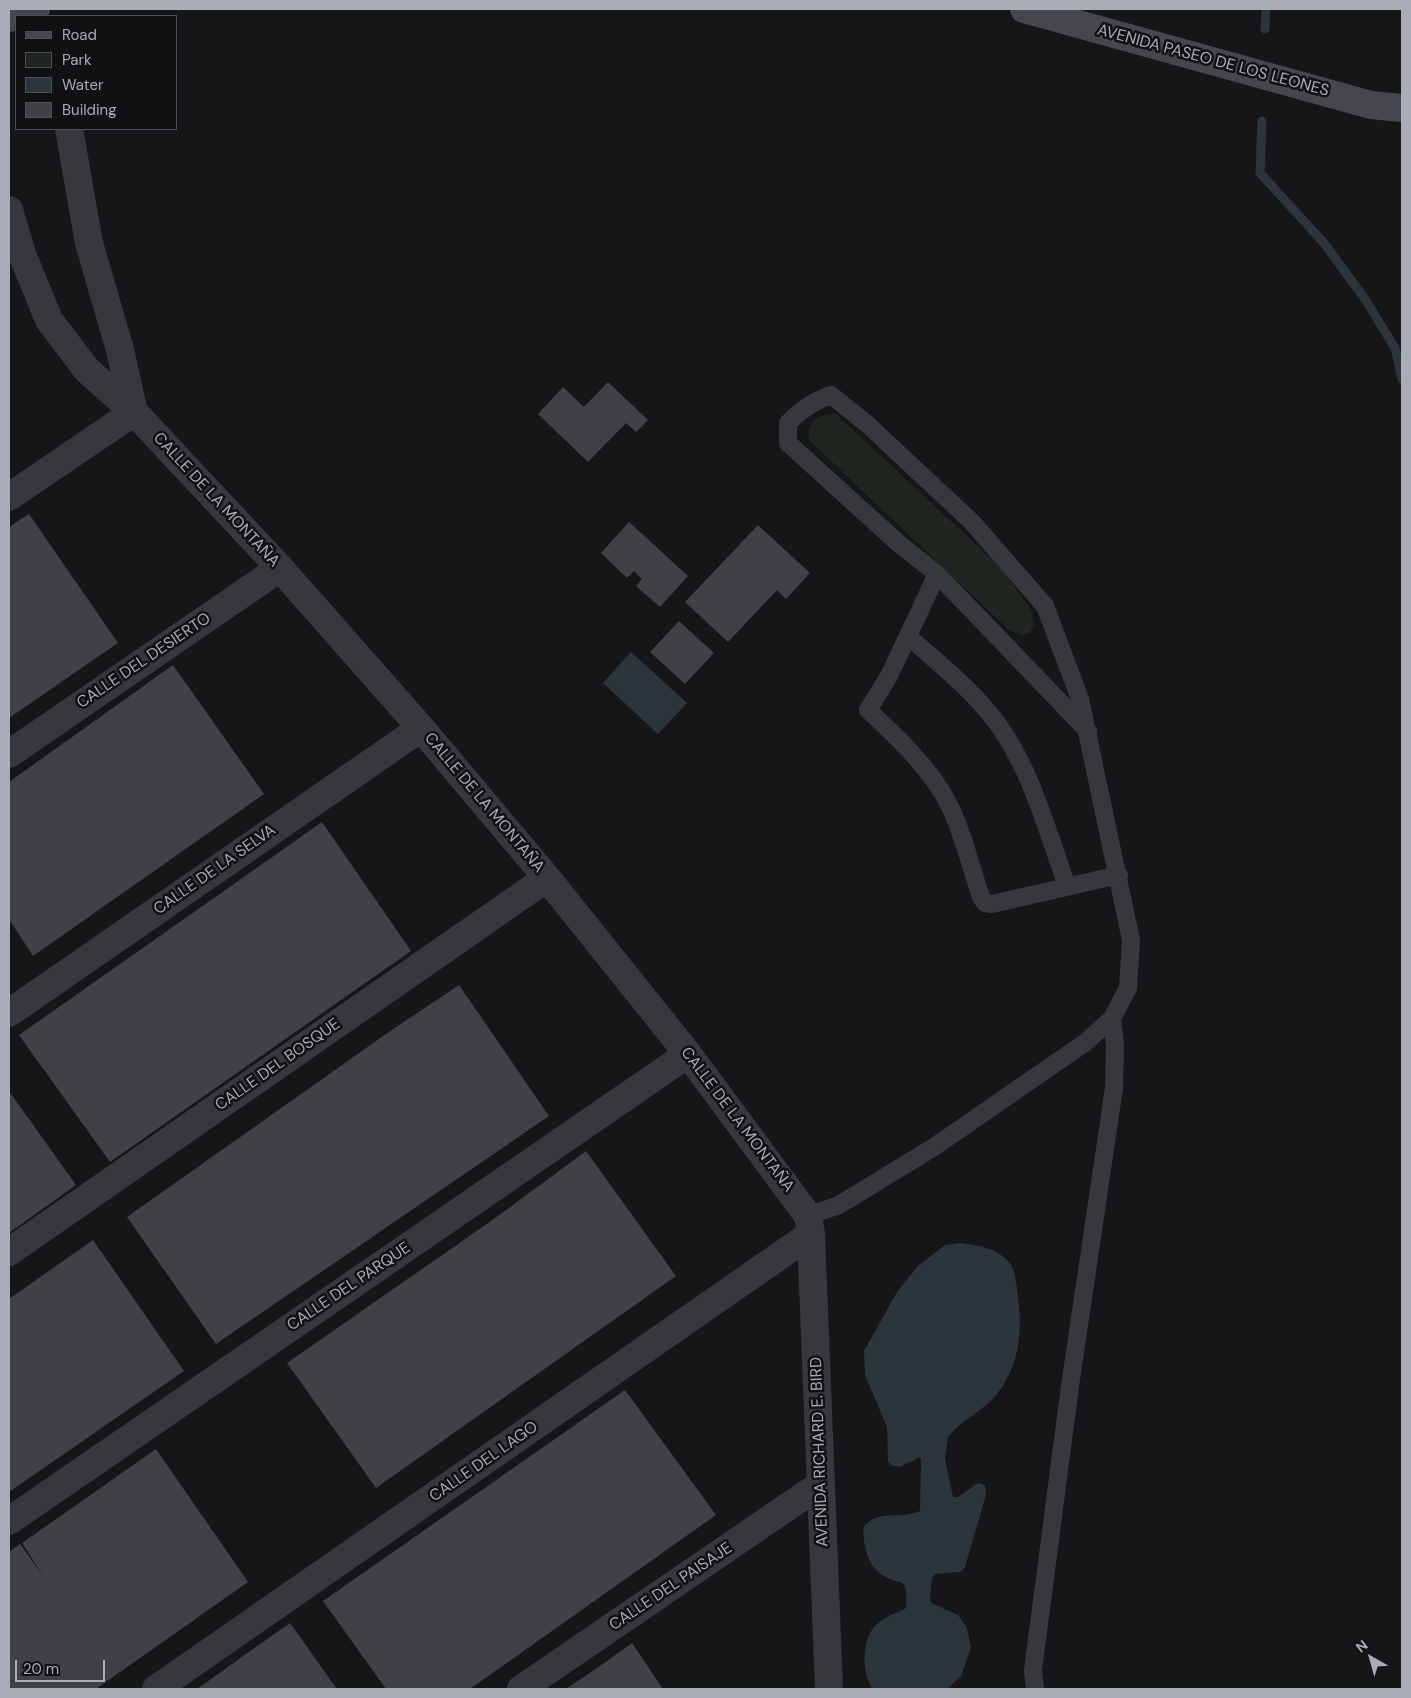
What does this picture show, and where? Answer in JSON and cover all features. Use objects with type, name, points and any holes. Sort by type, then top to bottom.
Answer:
[{"type":"main road","points":[[18,15],[36,9]]},
{"type":"main road","name":"AVENIDA PASEO DE LOS LEONES","points":[[1024,9],[1371,105],[1402,108]]},
{"type":"street","points":[[9,497],[134,412],[120,350],[89,243],[69,130]]},
{"type":"street","name":"CALLE DE LA MONTAÑA","points":[[9,210],[22,254],[49,320],[87,370],[134,412],[280,568],[421,728],[547,878],[688,1054],[810,1225]]},
{"type":"street","name":"CALLE DEL DESIERTO","points":[[9,754],[280,568]]},
{"type":"street","name":"CALLE DE LA SELVA","points":[[9,1013],[421,728]]},
{"type":"street","name":"CALLE DEL BOSQUE","points":[[9,1252],[547,878]]},
{"type":"street","name":"CALLE DEL PARQUE","points":[[9,1521],[688,1054]]},
{"type":"street","name":"AVENIDA RICHARD E. BIRD","points":[[810,1225],[829,1689]]},
{"type":"street","name":"CALLE DEL LAGO","points":[[156,1689],[810,1225]]},
{"type":"street","name":"CALLE DEL PAISAJE","points":[[521,1689],[821,1484]]},
{"type":"lane","points":[[810,1225],[934,1147],[1086,1042],[1112,1018],[1128,988],[1131,940],[1119,875],[1088,731],[1080,699],[1045,606],[972,522],[867,424],[831,395],[814,400],[788,424],[788,443],[897,542],[937,574],[1088,731]]},
{"type":"lane","points":[[937,574],[908,636],[868,710],[889,729],[936,783],[949,804],[981,897],[985,903],[992,904],[1119,875]]},
{"type":"lane","points":[[908,636],[984,707],[1015,751],[1035,796],[1067,886]]},
{"type":"lane","points":[[1034,1689],[1033,1670],[1070,1386],[1114,1088],[1115,1045],[1112,1018]]},
{"type":"green space","points":[[836,414],[1000,567],[1032,611],[1034,624],[1030,633],[1023,635],[1010,631],[809,440],[810,428],[815,420],[824,415]]},
{"type":"water","points":[[631,652],[687,703],[658,734],[603,683]]},
{"type":"water","points":[[960,1243],[992,1250],[1010,1264],[1016,1278],[1020,1318],[1020,1331],[1015,1357],[1005,1382],[986,1406],[959,1426],[948,1437],[945,1459],[953,1497],[958,1497],[978,1483],[985,1485],[986,1495],[965,1567],[960,1572],[935,1574],[932,1578],[930,1601],[958,1615],[967,1628],[971,1647],[961,1676],[947,1689],[873,1689],[866,1673],[865,1664],[868,1637],[878,1623],[906,1608],[906,1593],[903,1584],[883,1575],[872,1565],[866,1551],[863,1528],[875,1518],[905,1515],[920,1511],[921,1459],[920,1457],[900,1467],[891,1465],[888,1461],[887,1427],[865,1375],[864,1351],[897,1292],[918,1266],[945,1245]]},
{"type":"building","points":[[608,382],[648,420],[636,432],[626,423],[588,462],[538,414],[563,387],[584,407]]},
{"type":"building","points":[[29,514],[118,643],[9,718],[9,527]]},
{"type":"building","points":[[629,522],[688,576],[660,607],[636,586],[642,579],[634,571],[627,578],[601,553]]},
{"type":"building","points":[[758,525],[810,573],[786,599],[777,590],[728,642],[685,602]]},
{"type":"building","points":[[679,621],[714,653],[685,684],[650,652]]},
{"type":"building","points":[[173,665],[264,794],[33,956],[9,919],[9,782]]},
{"type":"building","points":[[322,822],[411,951],[110,1162],[19,1035]]},
{"type":"building","points":[[459,985],[549,1116],[216,1344],[127,1217],[393,1029]]},
{"type":"building","points":[[9,1091],[76,1185],[9,1233]]},
{"type":"building","points":[[586,1151],[676,1276],[376,1488],[287,1363],[491,1221]]},
{"type":"building","points":[[93,1240],[184,1371],[9,1492],[9,1299]]},
{"type":"building","points":[[625,1390],[716,1515],[470,1689],[386,1689],[323,1601]]},
{"type":"building","points":[[156,1449],[248,1582],[96,1689],[9,1689],[9,1552],[20,1544],[44,1577],[22,1543]]},
{"type":"building","points":[[290,1623],[337,1689],[197,1689],[253,1649]]},
{"type":"building","points":[[632,1643],[663,1689],[566,1689],[600,1666]]},
{"type":"waterway","points":[[1265,29],[1266,9]]},
{"type":"waterway","points":[[1262,121],[1260,173],[1324,243],[1365,299],[1395,348],[1402,379]]}]
